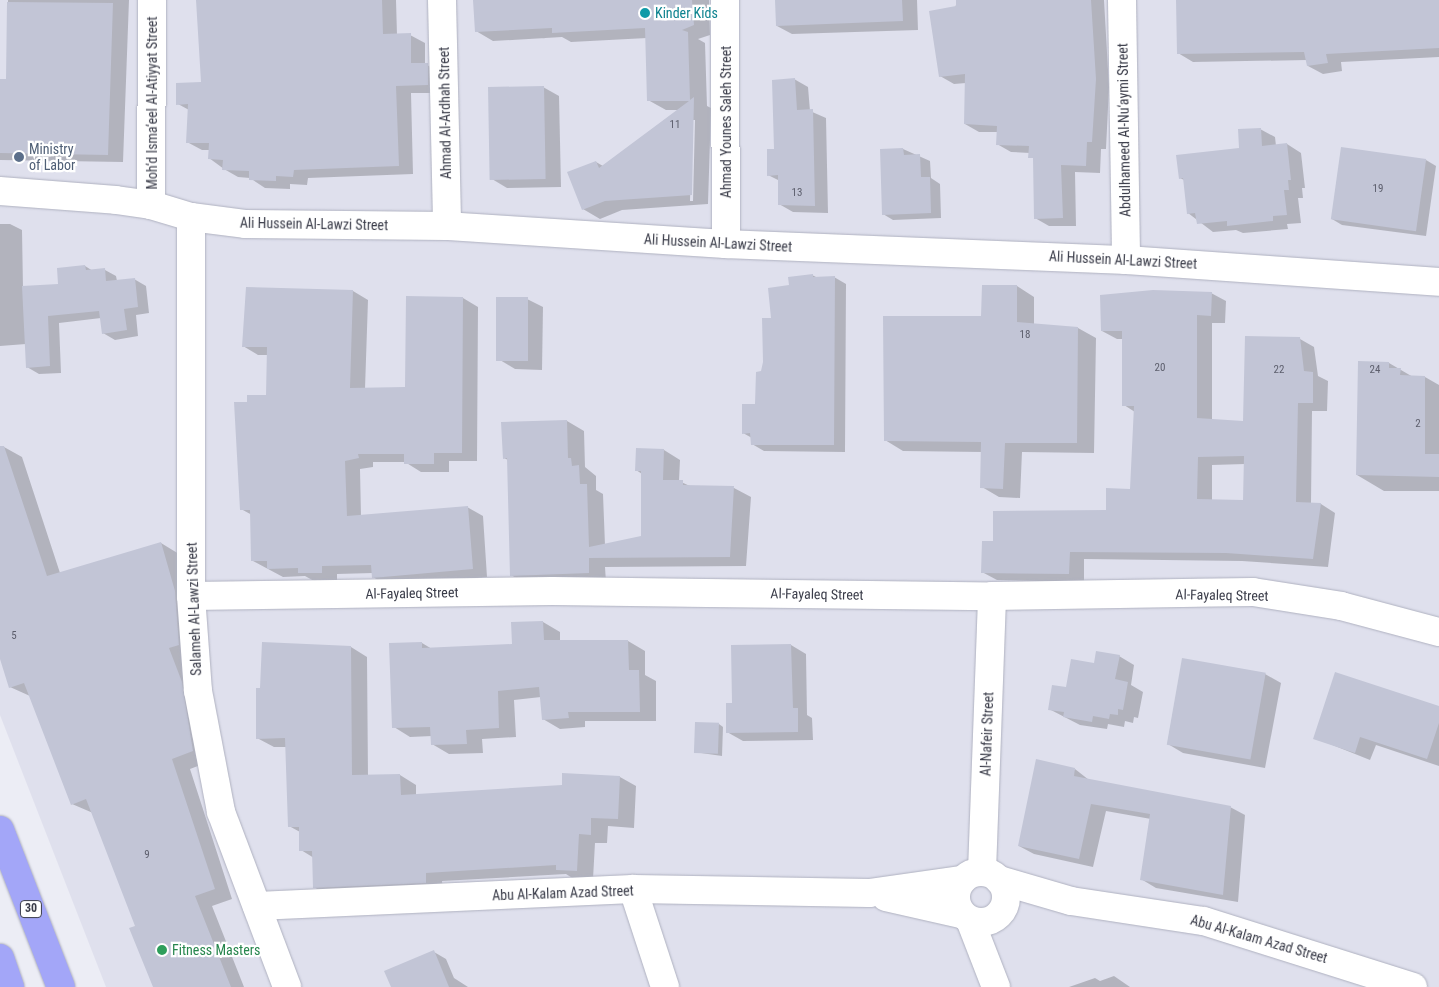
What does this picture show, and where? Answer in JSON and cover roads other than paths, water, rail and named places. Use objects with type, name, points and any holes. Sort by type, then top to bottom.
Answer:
[{"type":"main road","name":"30","points":[[0,830],[61,987]]},
{"type":"main road","points":[[0,958],[10,987]]},
{"type":"street","name":"Moh‘d Isma‘eel Al-Atiyyat Street","points":[[151,205],[152,0]]},
{"type":"street","name":"Ahmad Al-Ardhah Street","points":[[442,0],[447,226]]},
{"type":"street","name":"Ahmad Younes Saleh Street","points":[[725,0],[726,244]]},
{"type":"street","name":"Abdulhameed Al-Nu‘aymi Street","points":[[1122,0],[1126,260]]},
{"type":"street","name":"Ali Hussein Al-Lawzi Street","points":[[0,191],[151,205],[191,217],[245,224],[447,226],[726,244],[1126,260],[1439,282]]},
{"type":"street","name":"Salameh Al-Lawzi Street","points":[[191,217],[191,596],[198,691],[221,812],[287,987]]},
{"type":"street","name":"Al-Fayaleq Street","points":[[191,596],[552,591],[992,596],[1253,592],[1341,606],[1439,632]]},
{"type":"street","name":"Al-Nafeir Street","points":[[981,877],[992,596]]},
{"type":"street","name":"Abu Al-Kalam Azad Street","points":[[257,906],[633,889],[869,894],[981,877],[1071,902],[1204,921],[1413,987]]},
{"type":"street","points":[[981,877],[1005,888],[1001,912],[995,986],[966,917],[955,896],[981,877]]},
{"type":"street","points":[[633,889],[665,987]]},
{"type":"street","name":"Abu Al-Kalam Azad Street","points":[[869,894],[966,917]]},
{"type":"street","name":"Abu Al-Kalam Azad Street","points":[[1001,912],[1050,907],[1071,902]]},
{"type":"street","points":[[966,917],[980,923],[1001,912]]},
{"type":"place","name":"Kinder Kids","points":[[645,13]]},
{"type":"place","name":"Ministry of Labor","points":[[19,157]]},
{"type":"place","name":"Fitness Masters","points":[[162,950]]}]
